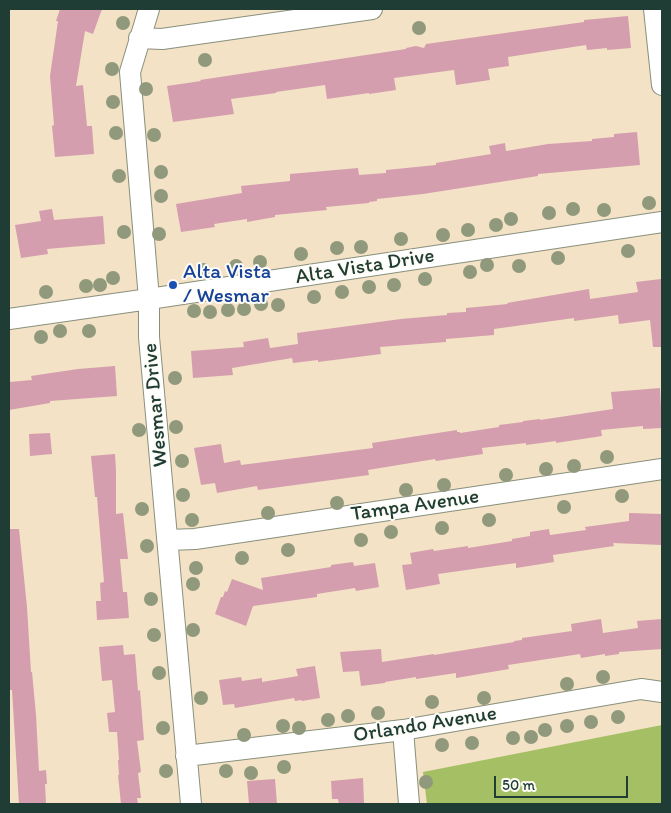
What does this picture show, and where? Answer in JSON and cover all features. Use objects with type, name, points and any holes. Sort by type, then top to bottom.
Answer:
[{"type":"street","name":"Wesmar Drive","points":[[149,9],[130,72],[149,299],[149,337],[191,804]]},
{"type":"street","points":[[139,38],[162,40],[372,9]]},
{"type":"street","points":[[657,11],[662,85]]},
{"type":"street","name":"Alta Vista Drive","points":[[9,319],[662,222]]},
{"type":"street","name":"Tampa Avenue","points":[[168,540],[205,537],[662,469]]},
{"type":"street","name":"Orlando Avenue","points":[[186,756],[403,730],[641,689],[662,692]]},
{"type":"street","points":[[403,730],[410,804]]},
{"type":"green space","points":[[662,725],[662,804],[427,804],[423,772]]},
{"type":"building","points":[[60,9],[102,9],[93,34],[85,31],[76,86],[83,85],[87,126],[92,126],[94,154],[55,157],[50,76],[58,21],[56,21]]},
{"type":"building","points":[[628,16],[631,48],[587,50],[586,45],[508,57],[509,66],[488,69],[490,80],[456,85],[454,70],[394,78],[396,90],[369,94],[327,99],[325,85],[231,99],[234,114],[173,122],[167,86],[416,46],[424,48],[426,44],[584,22],[584,20]]},
{"type":"building","points":[[637,132],[640,165],[538,174],[538,176],[423,194],[377,199],[377,201],[369,203],[326,207],[327,210],[275,215],[275,217],[247,222],[247,219],[214,224],[215,227],[181,232],[176,204],[242,193],[241,186],[290,181],[290,174],[358,168],[359,175],[386,173],[386,170],[436,165],[436,163],[491,154],[489,146],[505,143],[506,151],[548,144],[592,141],[592,139],[614,137],[614,134]]},
{"type":"building","points":[[52,209],[54,220],[103,216],[105,244],[47,249],[48,254],[21,258],[15,225],[41,221],[39,211]]},
{"type":"building","points":[[661,279],[662,347],[653,347],[650,320],[619,324],[618,315],[574,321],[574,318],[494,329],[494,335],[446,339],[446,342],[380,347],[381,354],[318,362],[318,360],[293,363],[292,358],[232,368],[233,375],[193,378],[191,351],[244,347],[243,342],[268,338],[270,348],[298,344],[297,333],[401,319],[447,315],[447,313],[466,312],[466,308],[508,304],[589,289],[590,299],[638,292],[636,282]]},
{"type":"building","points":[[115,366],[117,396],[50,401],[50,403],[9,410],[9,382],[32,380],[31,376]]},
{"type":"building","points":[[660,388],[662,428],[643,429],[643,426],[601,430],[602,436],[556,443],[556,441],[526,445],[526,443],[482,448],[483,454],[436,461],[435,459],[368,470],[369,475],[258,490],[257,486],[217,493],[215,483],[201,485],[194,448],[221,444],[224,463],[240,460],[241,465],[373,448],[372,443],[457,430],[460,433],[523,421],[613,409],[611,392]]},
{"type":"building","points":[[50,433],[52,454],[30,456],[29,434]]},
{"type":"building","points":[[115,454],[116,514],[123,513],[128,559],[120,559],[123,592],[127,592],[129,618],[97,620],[96,601],[101,601],[100,583],[104,582],[97,497],[95,497],[91,456]]},
{"type":"building","points":[[629,513],[662,514],[662,545],[613,543],[614,546],[553,555],[554,562],[516,568],[516,563],[438,574],[440,584],[406,590],[402,565],[412,564],[410,553],[433,549],[434,551],[468,546],[468,548],[512,541],[512,539],[530,536],[530,532],[549,529],[550,535],[586,530],[585,527],[629,521]]},
{"type":"building","points":[[9,529],[19,529],[36,715],[39,771],[46,770],[46,804],[19,804],[12,690],[10,690],[9,675]]},
{"type":"building","points":[[353,562],[354,566],[375,563],[379,587],[356,591],[355,588],[317,594],[317,597],[253,606],[246,626],[215,614],[221,597],[223,597],[225,591],[227,592],[232,579],[263,590],[261,578]]},
{"type":"building","points":[[601,619],[603,633],[638,628],[637,621],[662,619],[662,649],[619,652],[619,654],[581,658],[580,654],[508,665],[509,669],[456,678],[456,673],[361,686],[359,671],[343,672],[340,652],[381,649],[382,662],[514,642],[522,640],[522,638],[572,631],[571,624]]},
{"type":"building","points":[[123,645],[124,655],[135,654],[138,691],[140,690],[144,740],[137,741],[141,772],[138,773],[141,798],[137,798],[138,804],[121,804],[117,732],[109,732],[107,713],[115,712],[112,680],[102,681],[99,647]]},
{"type":"building","points":[[315,666],[320,698],[295,701],[294,698],[235,708],[234,704],[223,705],[219,680],[241,677],[242,681],[262,678],[262,682],[298,676],[296,669]]},
{"type":"building","points":[[363,778],[364,803],[339,804],[338,799],[332,799],[331,781]]},
{"type":"building","points":[[275,779],[277,804],[249,804],[247,781]]},
{"type":"place","name":"Alta Vista / Wesmar","points":[[173,285]]}]
